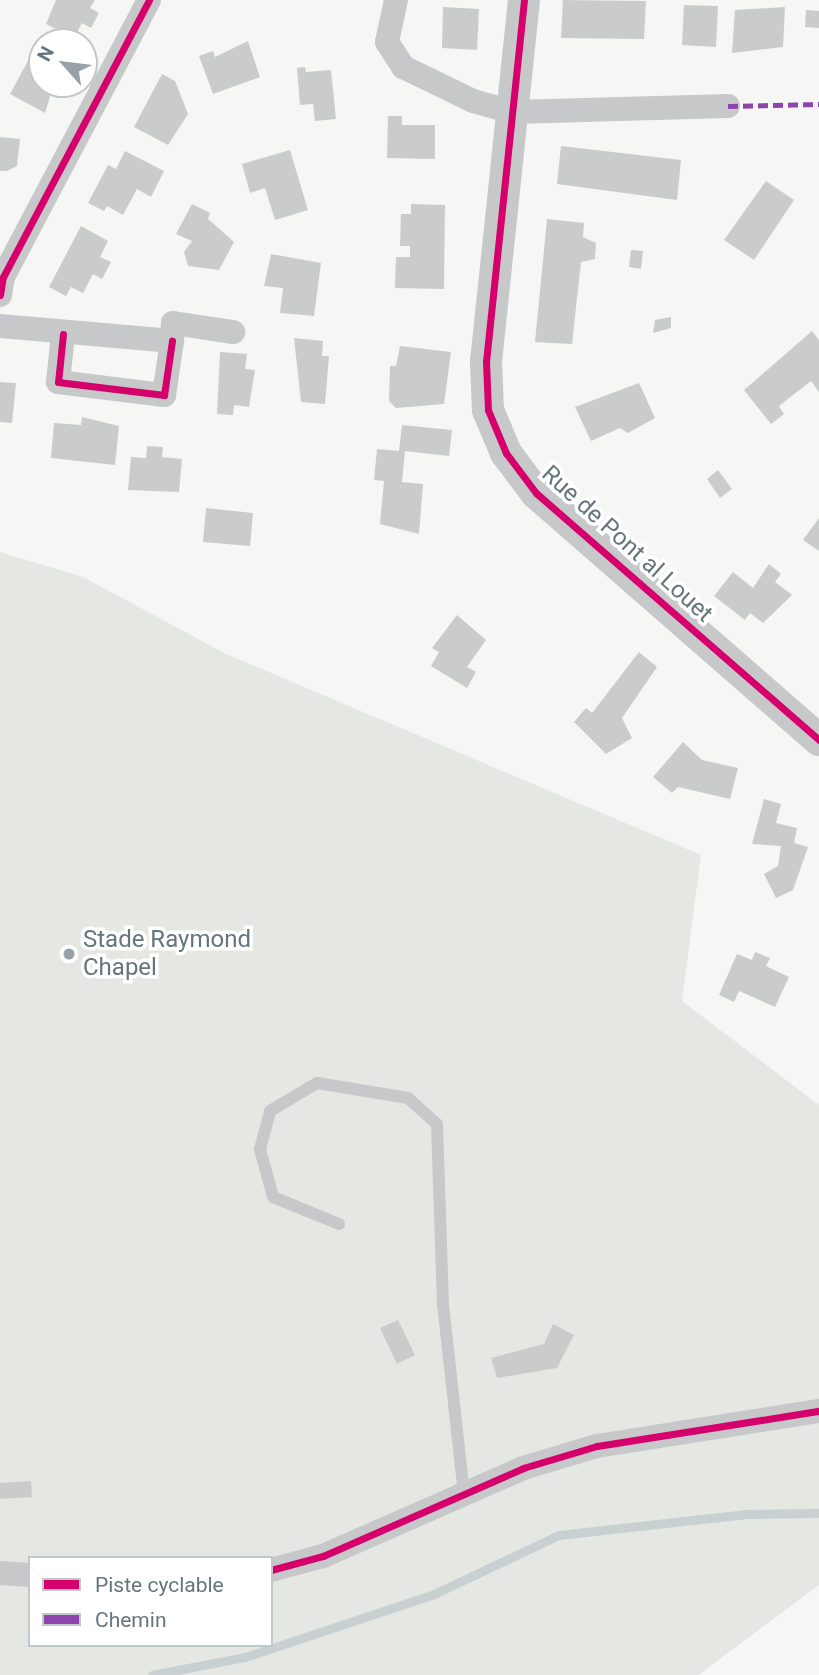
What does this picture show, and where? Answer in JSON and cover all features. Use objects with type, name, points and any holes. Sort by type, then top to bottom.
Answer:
[{"type":"street","points":[[0,295],[3,276],[149,0]]},
{"type":"street","points":[[396,0],[387,42],[403,67],[473,101],[513,112],[728,106]]},
{"type":"street","name":"Rue de Pont al Louet","points":[[524,0],[486,361],[488,410],[506,453],[537,493],[819,740]]},
{"type":"street","points":[[63,334],[58,382],[164,395],[173,323],[233,332]]},
{"type":"street","points":[[0,326],[63,334],[172,341]]},
{"type":"street","points":[[273,1569],[323,1556],[464,1494],[597,1446],[819,1411]]},
{"type":"street","points":[[0,1573],[28,1575]]},
{"type":"lane","points":[[339,1224],[273,1197],[260,1149],[270,1111],[317,1083],[408,1098],[437,1124],[443,1304],[464,1494]]},
{"type":"shaded area","points":[[0,552],[83,577],[226,654],[701,855],[682,1001],[819,1105],[819,1585],[698,1675],[0,1675]]},
{"type":"building","points":[[56,0],[95,0],[90,8],[99,13],[91,28],[82,23],[79,28],[54,28],[46,24]]},
{"type":"building","points":[[563,0],[646,1],[644,39],[561,38]]},
{"type":"building","points":[[684,5],[718,6],[716,47],[682,45]]},
{"type":"building","points":[[443,7],[479,9],[477,50],[442,48]]},
{"type":"building","points":[[785,7],[783,47],[732,53],[735,10]]},
{"type":"building","points":[[806,10],[819,11],[819,28],[805,27]]},
{"type":"building","points":[[248,41],[260,77],[213,94],[199,56],[213,51],[215,57]]},
{"type":"building","points":[[28,61],[28,98],[50,98],[45,113],[10,94]]},
{"type":"building","points":[[305,67],[306,72],[331,70],[336,119],[315,121],[313,104],[300,105],[297,68]]},
{"type":"building","points":[[162,74],[175,81],[188,114],[168,145],[134,127]]},
{"type":"building","points":[[388,116],[402,116],[402,125],[435,125],[435,159],[387,158]]},
{"type":"building","points":[[0,137],[20,139],[17,166],[7,171],[0,171]]},
{"type":"building","points":[[561,146],[681,160],[677,200],[557,184]]},
{"type":"building","points":[[290,150],[308,210],[275,220],[265,188],[250,193],[242,164]]},
{"type":"building","points":[[125,151],[164,171],[151,197],[137,189],[123,215],[107,206],[104,211],[88,203],[108,165],[116,169]]},
{"type":"building","points":[[766,181],[794,200],[754,260],[724,240]]},
{"type":"building","points":[[192,204],[210,213],[208,219],[234,242],[219,270],[188,266],[184,252],[192,241],[176,234]]},
{"type":"building","points":[[411,204],[445,205],[444,289],[395,288],[396,257],[410,257],[410,246],[400,246],[401,214],[411,214]]},
{"type":"building","points":[[547,219],[584,223],[583,237],[596,243],[595,259],[581,262],[572,344],[535,342]]},
{"type":"building","points":[[81,226],[108,241],[100,257],[111,262],[102,279],[93,274],[83,293],[71,287],[66,296],[49,287]]},
{"type":"building","points":[[631,250],[643,251],[641,269],[629,267]]},
{"type":"building","points":[[271,254],[321,263],[314,316],[280,313],[283,288],[264,286]]},
{"type":"building","points":[[671,317],[671,328],[653,333],[655,320]]},
{"type":"building","points":[[812,331],[819,340],[819,392],[811,381],[779,406],[784,414],[771,424],[744,390]]},
{"type":"building","points":[[294,338],[323,341],[322,356],[329,356],[325,404],[301,402]]},
{"type":"building","points":[[400,346],[451,352],[444,404],[396,408],[389,401],[390,366],[396,366]]},
{"type":"building","points":[[220,352],[247,354],[245,369],[255,370],[249,407],[234,405],[233,415],[217,414]]},
{"type":"building","points":[[0,382],[16,383],[12,423],[0,422]]},
{"type":"building","points":[[639,383],[655,418],[628,433],[620,428],[591,441],[575,407]]},
{"type":"building","points":[[82,417],[119,426],[115,465],[51,458],[54,423],[81,425]]},
{"type":"building","points":[[402,425],[452,430],[449,456],[405,451],[402,482],[423,484],[419,534],[380,524],[384,481],[374,480],[377,449],[399,451]]},
{"type":"building","points":[[147,446],[163,447],[162,457],[182,459],[179,492],[128,490],[131,457],[146,458]]},
{"type":"building","points":[[718,470],[732,489],[720,498],[707,479]]},
{"type":"building","points":[[206,508],[253,513],[250,546],[203,542]]},
{"type":"building","points":[[819,518],[819,551],[803,540]]},
{"type":"building","points":[[769,564],[781,574],[775,582],[792,595],[763,623],[750,613],[745,620],[714,596],[733,572],[753,588]]},
{"type":"building","points":[[457,615],[486,640],[467,667],[476,672],[467,688],[431,666],[439,652],[432,648]]},
{"type":"building","points":[[639,652],[657,667],[622,718],[632,738],[606,754],[574,722],[586,708],[592,713]]},
{"type":"building","points":[[683,742],[702,760],[738,768],[730,799],[678,787],[672,793],[653,777]]},
{"type":"building","points":[[764,799],[781,804],[776,823],[797,828],[794,843],[808,847],[793,890],[776,898],[764,874],[778,866],[781,846],[752,844]]},
{"type":"building","points":[[755,952],[770,958],[766,966],[789,977],[775,1007],[739,991],[734,1002],[719,995],[737,954],[752,960]]},
{"type":"building","points":[[398,1320],[415,1355],[397,1364],[380,1328]]},
{"type":"building","points":[[553,1324],[574,1335],[557,1368],[497,1378],[491,1358],[544,1344]]},
{"type":"building","points":[[31,1481],[32,1497],[0,1499],[0,1483]]},
{"type":"waterway","points":[[152,1675],[245,1657],[434,1594],[559,1535],[745,1514],[819,1513]]},
{"type":"marked path","points":[[728,106],[819,104]]},
{"type":"cycle path","points":[[0,295],[3,277],[149,0]]},
{"type":"cycle path","points":[[524,0],[486,361],[488,410],[506,453],[536,493],[819,740]]},
{"type":"cycle path","points":[[63,334],[58,382],[164,395],[172,341]]},
{"type":"cycle path","points":[[273,1569],[323,1556],[523,1468],[597,1446],[819,1411]]},
{"type":"place","name":"Stade Raymond Chapel","points":[[69,954]]}]
